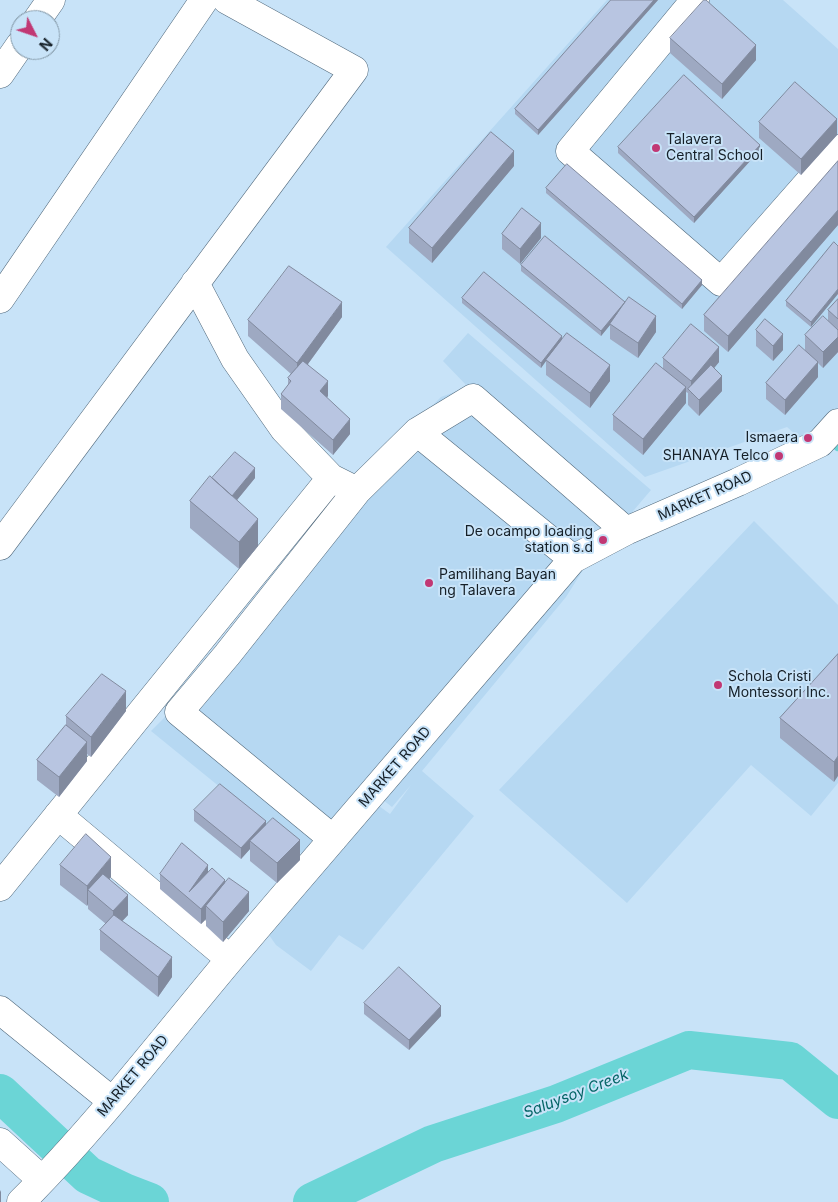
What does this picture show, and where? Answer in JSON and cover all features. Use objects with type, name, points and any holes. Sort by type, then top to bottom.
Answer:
[{"type":"street","points":[[0,300],[204,0]]},
{"type":"street","points":[[0,546],[354,70],[227,0]]},
{"type":"street","points":[[695,0],[570,152],[721,282],[838,149]]},
{"type":"street","points":[[0,74],[10,59]]},
{"type":"street","points":[[195,283],[235,360],[284,429],[331,478],[357,491]]},
{"type":"street","points":[[333,839],[179,712],[227,655],[357,491],[417,432],[473,398],[626,531]]},
{"type":"street","name":"MARKET ROAD","points":[[21,1202],[43,1180],[111,1102],[573,559],[626,531],[738,482],[820,443],[838,423]]},
{"type":"street","points":[[417,432],[573,559]]},
{"type":"street","points":[[0,887],[331,478]]},
{"type":"street","points":[[198,641],[227,655]]},
{"type":"street","points":[[58,816],[230,960]]},
{"type":"street","points":[[0,1010],[111,1102]]},
{"type":"street","points":[[0,1142],[43,1180]]},
{"type":"shaded area","name":"Talavera Central School","points":[[607,0],[783,0],[838,49],[838,407],[805,443],[787,427],[645,477],[386,247]]},
{"type":"shaded area","name":"Pamilihang Bayan ng Talavera","points":[[468,333],[651,490],[583,570],[566,597],[422,771],[474,816],[363,950],[339,935],[311,971],[276,945],[269,935],[379,806],[390,814],[411,785],[392,807],[365,786],[306,857],[151,731],[227,655],[400,438],[441,397],[468,387],[443,361]]},
{"type":"shaded area","name":"Schola Cristi Montessori Inc.","points":[[754,521],[838,605],[838,783],[811,816],[751,765],[627,903],[499,790]]},
{"type":"building","points":[[611,0],[654,0],[538,130],[515,109]]},
{"type":"building","points":[[704,0],[756,45],[722,84],[670,38]]},
{"type":"building","points":[[684,75],[760,145],[694,217],[618,147]]},
{"type":"building","points":[[795,82],[837,119],[801,159],[759,122]]},
{"type":"building","points":[[491,132],[514,151],[432,248],[409,228]]},
{"type":"building","points":[[838,161],[838,210],[728,336],[704,315]]},
{"type":"building","points":[[567,164],[702,280],[682,304],[546,188]]},
{"type":"building","points":[[522,208],[541,223],[520,249],[502,234]]},
{"type":"building","points":[[545,236],[625,302],[601,331],[521,265]]},
{"type":"building","points":[[834,242],[838,246],[838,289],[811,322],[786,301]]},
{"type":"building","points":[[289,266],[342,302],[297,363],[248,320]]},
{"type":"building","points":[[484,272],[562,336],[541,363],[462,298]]},
{"type":"building","points":[[629,297],[656,316],[638,343],[610,324]]},
{"type":"building","points":[[838,299],[838,319],[828,310]]},
{"type":"building","points":[[823,316],[838,330],[838,337],[823,352],[805,335]]},
{"type":"building","points":[[765,319],[783,334],[773,346],[756,330]]},
{"type":"building","points":[[691,324],[719,347],[691,381],[663,358]]},
{"type":"building","points":[[567,333],[610,365],[590,393],[546,360]]},
{"type":"building","points":[[799,345],[818,362],[785,400],[766,383]]},
{"type":"building","points":[[303,361],[328,381],[320,391],[350,419],[333,440],[281,394],[291,381],[288,378]]},
{"type":"building","points":[[656,363],[686,387],[643,439],[613,415]]},
{"type":"building","points":[[711,365],[722,376],[699,400],[688,389]]},
{"type":"building","points":[[235,452],[255,468],[232,496],[212,478]]},
{"type":"building","points":[[210,476],[258,519],[239,542],[190,501]]},
{"type":"building","points":[[838,654],[838,756],[834,762],[780,718]]},
{"type":"building","points":[[102,674],[126,691],[91,737],[66,716]]},
{"type":"building","points":[[66,725],[87,742],[59,777],[37,760]]},
{"type":"building","points":[[220,784],[266,821],[241,848],[194,810]]},
{"type":"building","points":[[273,818],[300,840],[277,863],[250,841]]},
{"type":"building","points":[[86,834],[111,857],[87,886],[60,865]]},
{"type":"building","points":[[182,843],[208,865],[189,892],[212,868],[225,880],[201,909],[160,874]]},
{"type":"building","points":[[103,874],[128,895],[113,911],[88,890]]},
{"type":"building","points":[[229,878],[249,892],[223,922],[206,906]]},
{"type":"building","points":[[114,915],[172,957],[158,977],[100,930]]},
{"type":"building","points":[[399,967],[441,1006],[409,1040],[364,1003]]},
{"type":"waterway","name":"Saluysoy Creek","points":[[312,1202],[433,1144],[556,1104],[689,1050],[790,1061],[838,1100]]},
{"type":"waterway","points":[[0,1093],[88,1175],[150,1202]]},
{"type":"place","name":"Talavera Central School","points":[[656,148]]},
{"type":"place","name":"Ismaera","points":[[808,438]]},
{"type":"place","name":"SHANAYA Telco","points":[[779,456]]},
{"type":"place","name":"De ocampo loading station s.d","points":[[603,540]]},
{"type":"place","name":"Pamilihang Bayan ng Talavera","points":[[429,583]]},
{"type":"place","name":"Schola Cristi Montessori Inc.","points":[[718,685]]}]
